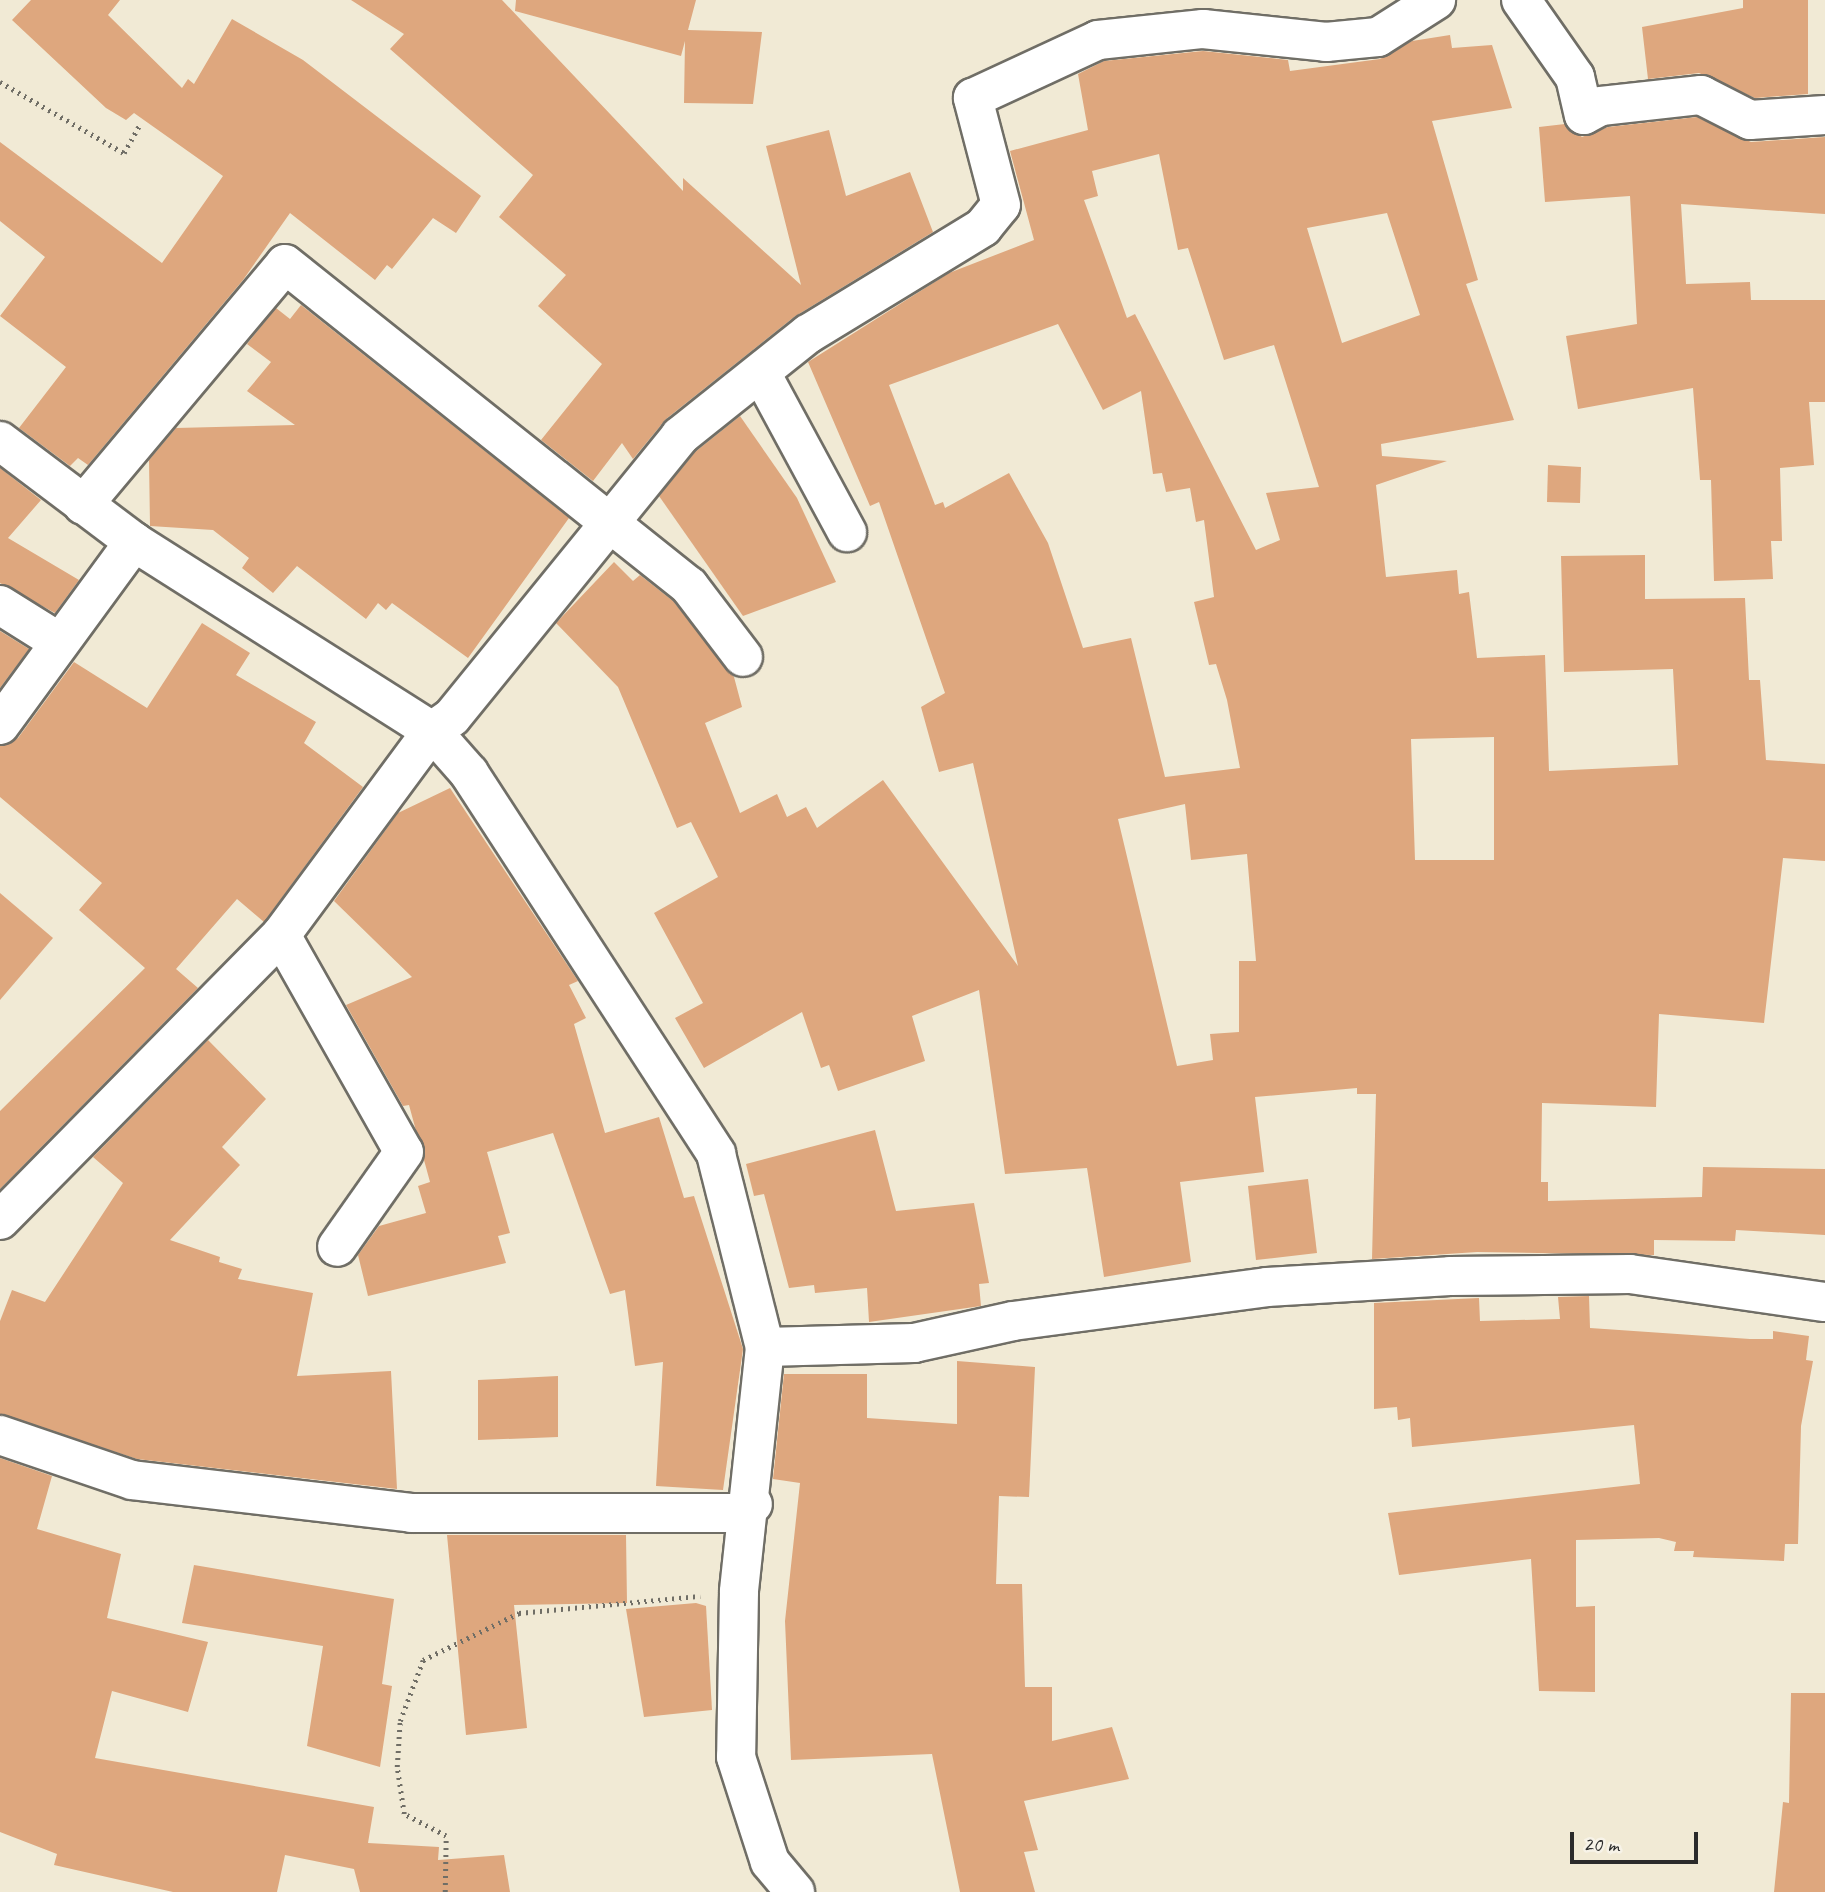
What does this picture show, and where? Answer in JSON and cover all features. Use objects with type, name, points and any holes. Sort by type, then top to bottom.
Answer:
[{"type":"street","points":[[0,1220],[281,935],[432,731],[452,717],[680,436],[808,334],[983,227],[1001,205],[973,99],[1098,40],[1203,29],[1326,41],[1378,37],[1436,0]]},
{"type":"street","points":[[1521,0],[1575,77],[1584,115],[1601,106],[1701,95],[1750,120],[1825,115]]},
{"type":"street","points":[[83,505],[285,264],[611,520],[690,586],[743,657]]},
{"type":"street","points":[[761,373],[847,532]]},
{"type":"street","points":[[0,441],[134,541],[432,731],[469,773],[716,1154],[765,1347],[754,1504],[739,1592],[736,1758],[770,1862],[795,1892]]},
{"type":"street","points":[[0,725],[134,541]]},
{"type":"street","points":[[0,605],[60,642]]},
{"type":"street","points":[[281,935],[404,1152],[337,1247]]},
{"type":"street","points":[[765,1347],[914,1343],[1013,1321],[1267,1287],[1450,1276],[1630,1274],[1825,1302]]},
{"type":"street","points":[[0,1435],[132,1480],[411,1513],[742,1513],[754,1504]]},
{"type":"path","points":[[0,82],[124,153],[140,124]]},
{"type":"path","points":[[445,1892],[446,1836],[404,1814],[397,1767],[400,1721],[423,1660],[519,1613],[739,1592]]},
{"type":"building","points":[[31,0],[120,0],[108,15],[182,88],[188,79],[194,84],[232,19],[303,60],[481,196],[456,233],[433,218],[392,269],[387,265],[375,280],[290,213],[243,280],[88,465],[78,458],[70,466],[19,428],[66,367],[0,316],[45,257],[0,221],[0,142],[162,263],[223,176],[134,113],[126,120],[106,108],[12,20]]},
{"type":"building","points":[[351,0],[502,0],[683,191],[683,178],[801,285],[766,146],[829,130],[846,196],[910,172],[933,232],[794,317],[666,419],[633,459],[622,443],[593,481],[541,440],[602,364],[538,306],[566,275],[499,217],[533,175],[390,49],[404,34]]},
{"type":"building","points":[[516,0],[696,0],[688,30],[762,32],[753,104],[684,103],[685,41],[681,56],[515,11]]},
{"type":"building","points":[[1743,0],[1808,0],[1808,94],[1755,98],[1699,73],[1648,79],[1642,27],[1743,8]]},
{"type":"building","points":[[1450,35],[1452,48],[1492,45],[1512,108],[1432,121],[1478,280],[1466,284],[1514,420],[1381,444],[1382,456],[1447,461],[1376,485],[1386,577],[1457,570],[1459,594],[1469,592],[1477,658],[1545,655],[1549,771],[1678,765],[1673,669],[1564,672],[1561,556],[1645,555],[1645,599],[1745,598],[1749,680],[1760,680],[1766,760],[1825,764],[1825,861],[1783,858],[1764,1023],[1659,1014],[1656,1107],[1542,1103],[1541,1182],[1548,1182],[1548,1201],[1702,1197],[1703,1167],[1825,1169],[1825,1235],[1736,1230],[1735,1241],[1654,1240],[1654,1255],[1477,1252],[1372,1259],[1376,1094],[1357,1094],[1357,1088],[1255,1097],[1264,1172],[1180,1182],[1191,1262],[1104,1277],[1087,1168],[1005,1174],[979,990],[912,1016],[925,1061],[838,1091],[829,1065],[821,1068],[802,1012],[704,1068],[675,1018],[703,1003],[654,913],[718,877],[691,822],[677,828],[618,687],[556,623],[614,562],[633,581],[640,575],[673,601],[734,677],[742,707],[705,723],[740,813],[777,794],[787,817],[806,807],[817,828],[883,780],[1018,966],[973,763],[939,772],[921,707],[945,693],[879,502],[870,506],[808,362],[949,273],[1034,240],[1010,151],[1088,130],[1078,74],[1104,61],[1203,51],[1288,60],[1290,71],[1380,59],[1412,41]],"holes":[[[1159,154],[1178,250],[1188,248],[1224,360],[1274,345],[1319,487],[1266,493],[1280,540],[1256,550],[1135,314],[1127,318],[1084,200],[1098,196],[1092,171]],[[1387,213],[1420,315],[1342,343],[1307,228]],[[1058,324],[1103,410],[1141,391],[1153,474],[1162,473],[1166,492],[1190,488],[1196,522],[1204,520],[1214,597],[1194,602],[1209,665],[1216,664],[1227,700],[1240,768],[1165,777],[1131,638],[1083,648],[1048,543],[1009,473],[945,508],[943,502],[935,505],[889,385]],[[1494,737],[1494,860],[1415,860],[1411,739]],[[1185,804],[1191,860],[1247,854],[1256,961],[1239,961],[1239,1032],[1210,1034],[1213,1060],[1177,1066],[1118,819]]]},
{"type":"building","points":[[1697,117],[1751,142],[1825,137],[1825,214],[1681,204],[1686,284],[1750,282],[1751,300],[1825,300],[1825,402],[1809,402],[1814,465],[1780,468],[1782,541],[1771,541],[1773,579],[1714,581],[1711,480],[1700,480],[1693,388],[1578,409],[1566,336],[1637,324],[1630,196],[1545,202],[1539,127],[1565,124],[1582,137],[1608,127]]},
{"type":"building","points":[[301,305],[569,518],[468,658],[392,603],[386,610],[378,603],[366,619],[297,566],[273,593],[242,568],[249,558],[213,530],[150,526],[149,460],[176,428],[295,425],[247,391],[271,362],[247,344],[276,308],[290,319]]},
{"type":"building","points":[[740,416],[797,498],[836,582],[743,616],[659,496],[695,452]]},
{"type":"building","points":[[1548,465],[1581,467],[1580,503],[1547,502]]},
{"type":"building","points":[[0,468],[41,500],[8,538],[79,580],[55,613],[0,583]]},
{"type":"building","points":[[202,623],[250,653],[236,675],[316,722],[304,743],[363,787],[264,922],[237,899],[176,969],[198,988],[0,1189],[0,1111],[145,968],[79,910],[102,883],[0,797],[0,746],[18,738],[74,662],[147,708]]},
{"type":"building","points":[[0,631],[29,649],[0,688]]},
{"type":"building","points":[[450,788],[578,981],[569,985],[586,1018],[574,1024],[605,1133],[659,1117],[684,1198],[694,1196],[743,1349],[723,1490],[656,1486],[663,1362],[635,1366],[625,1290],[610,1294],[553,1133],[487,1152],[510,1233],[498,1236],[506,1263],[368,1296],[358,1255],[379,1226],[426,1213],[418,1186],[430,1182],[409,1105],[403,1106],[346,1005],[412,977],[334,901],[398,813]]},
{"type":"building","points":[[0,893],[53,938],[0,1000]]},
{"type":"building","points":[[208,1040],[266,1099],[222,1147],[240,1165],[170,1240],[220,1257],[219,1262],[242,1269],[238,1279],[313,1293],[297,1376],[391,1371],[397,1489],[137,1459],[0,1414],[0,1321],[12,1290],[45,1302],[123,1183],[93,1157]]},
{"type":"building","points":[[875,1130],[896,1211],[974,1203],[989,1283],[979,1284],[981,1306],[869,1322],[867,1288],[815,1293],[814,1285],[789,1288],[764,1194],[754,1196],[746,1164]]},
{"type":"building","points":[[1308,1179],[1317,1253],[1256,1260],[1248,1186]]},
{"type":"building","points":[[1589,1296],[1590,1328],[1750,1339],[1773,1339],[1773,1331],[1809,1336],[1806,1360],[1813,1361],[1801,1426],[1798,1544],[1785,1544],[1784,1561],[1693,1557],[1694,1551],[1674,1551],[1676,1542],[1659,1538],[1576,1540],[1576,1607],[1595,1606],[1595,1692],[1539,1691],[1531,1559],[1399,1575],[1388,1513],[1640,1484],[1634,1425],[1412,1447],[1410,1418],[1398,1420],[1397,1407],[1374,1409],[1374,1303],[1479,1298],[1480,1321],[1560,1319],[1558,1297]]},
{"type":"building","points":[[957,1361],[1035,1367],[1029,1497],[999,1496],[996,1584],[1022,1584],[1025,1687],[1052,1687],[1052,1741],[1112,1727],[1129,1779],[1024,1801],[1038,1850],[1024,1852],[1035,1892],[960,1892],[932,1754],[791,1760],[785,1621],[800,1483],[773,1479],[784,1374],[867,1374],[867,1418],[957,1424]]},
{"type":"building","points":[[558,1376],[558,1437],[478,1440],[478,1380]]},
{"type":"building","points":[[0,1458],[52,1476],[37,1529],[121,1554],[107,1618],[208,1642],[188,1712],[112,1691],[95,1758],[374,1807],[368,1843],[439,1847],[438,1860],[504,1855],[510,1892],[360,1892],[354,1869],[285,1855],[277,1892],[173,1892],[54,1865],[57,1854],[0,1832]]},
{"type":"building","points":[[447,1535],[626,1535],[627,1603],[514,1605],[527,1728],[466,1735]]},
{"type":"building","points":[[194,1565],[394,1599],[382,1684],[392,1686],[380,1767],[307,1746],[323,1646],[182,1623]]},
{"type":"building","points":[[696,1603],[706,1606],[712,1710],[644,1717],[626,1609]]},
{"type":"building","points":[[1791,1693],[1825,1693],[1825,1892],[1774,1892],[1783,1802],[1789,1803]]}]
